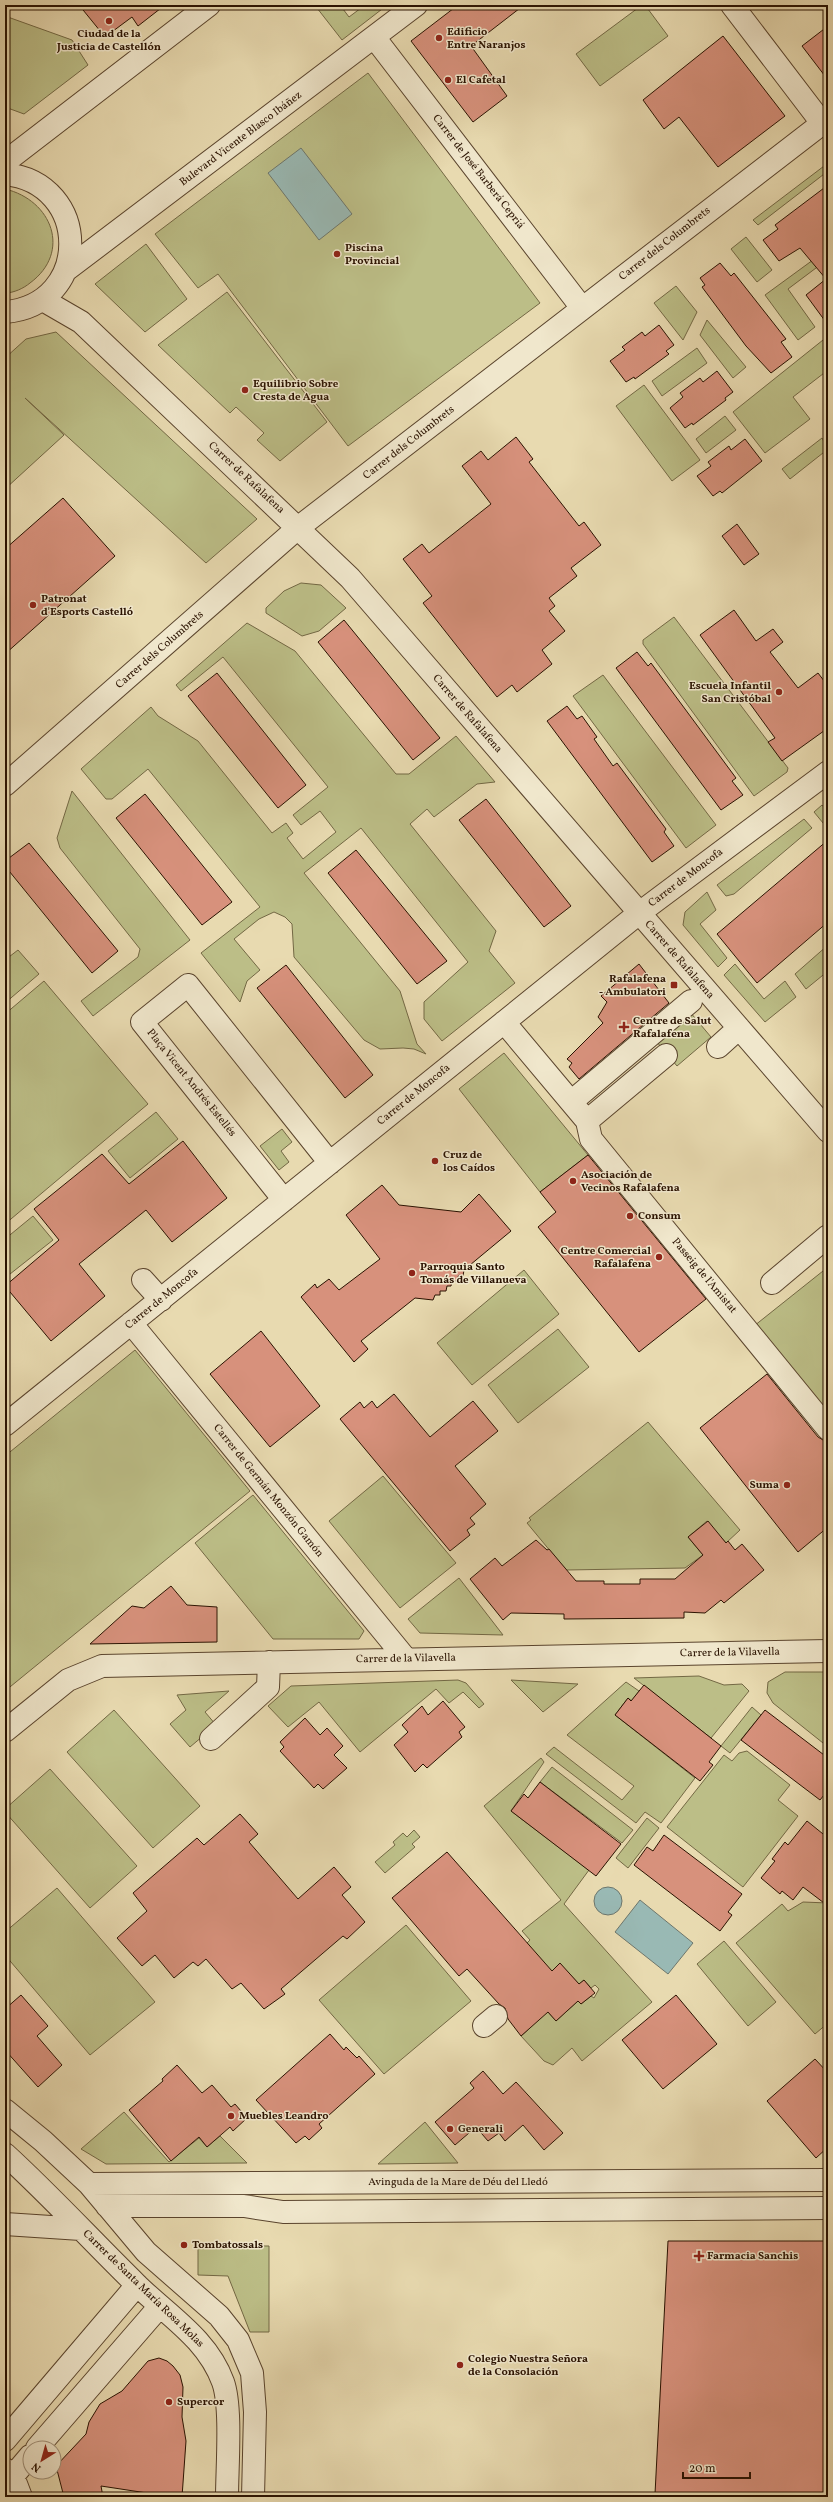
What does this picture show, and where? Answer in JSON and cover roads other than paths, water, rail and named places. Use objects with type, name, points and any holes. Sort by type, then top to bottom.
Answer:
[{"type":"street","points":[[5,162],[209,5]]},
{"type":"street","name":"Bulevard Vicente Blasco Ibáñez","points":[[8,316],[28,308],[416,5]]},
{"type":"street","points":[[732,5],[825,121]]},
{"type":"street","name":"Carrer de José Barberá Cepriá","points":[[374,37],[582,308]]},
{"type":"street","name":"Carrer dels Columbrets","points":[[5,785],[299,527],[825,121]]},
{"type":"street","points":[[5,174],[25,177],[37,183],[51,194],[63,210],[71,239],[70,256],[55,286]]},
{"type":"street","name":"Carrer de Rafalafena","points":[[55,286],[81,322],[299,527],[350,578],[638,914],[828,1131]]},
{"type":"street","name":"Carrer de Moncofa","points":[[5,1425],[638,914],[828,772]]},
{"type":"street","name":"Plaça Vicent Andrés Estellés","points":[[284,1200],[142,1022],[188,985],[330,1163]]},
{"type":"street","points":[[571,1102],[691,1001]]},
{"type":"street","points":[[504,1022],[587,1121],[666,1055]]},
{"type":"street","points":[[718,1047],[739,1028]]},
{"type":"street","name":"Passeig de l'Amistat","points":[[587,1121],[592,1138],[828,1429]]},
{"type":"street","points":[[772,1283],[828,1236]]},
{"type":"street","points":[[143,1280],[161,1300]]},
{"type":"street","name":"Carrer de Germán Monzón Gamón","points":[[131,1323],[406,1659]]},
{"type":"street","name":"Carrer de la Vilavella","points":[[5,1730],[68,1680],[102,1666],[828,1651]]},
{"type":"street","points":[[211,1739],[268,1687],[268,1662]]},
{"type":"street","points":[[5,2110],[43,2141],[89,2184],[146,2252],[219,2316],[238,2340],[252,2373],[255,2412],[253,2497]]},
{"type":"street","name":"Carrer de Santa María Rosa Molas","points":[[5,2154],[58,2204],[137,2285],[199,2340],[213,2360],[224,2384],[227,2412],[227,2497]]},
{"type":"street","points":[[309,2183],[325,2168]]},
{"type":"street","name":"Avinguda de la Mare de Déu del Lledó","points":[[89,2184],[309,2183],[640,2175],[828,2180]]},
{"type":"street","points":[[106,2206],[244,2206],[283,2212],[828,2208]]},
{"type":"street","points":[[5,2224],[18,2227],[81,2229]]},
{"type":"street","points":[[5,2440],[137,2285]]},
{"type":"street","points":[[44,2440],[160,2306]]},
{"type":"street","points":[[21,2497],[9,2472],[22,2462]]},
{"type":"water","points":[[301,148],[352,214],[319,240],[268,173]]},
{"type":"water","points":[[608,1887],[614,1888],[618,1891],[621,1895],[621,1907],[618,1911],[614,1914],[608,1915],[602,1914],[598,1911],[595,1907],[594,1901],[595,1895],[598,1891],[602,1888]]},
{"type":"water","points":[[640,1900],[693,1943],[668,1974],[615,1932]]},
{"type":"place","name":"Ciudad de la Justicia de Castellón","points":[[109,21]]},
{"type":"place","name":"Edificio Entre Naranjos","points":[[439,38]]},
{"type":"place","name":"El Cafetal","points":[[448,80]]},
{"type":"place","name":"Piscina Provincial","points":[[337,254]]},
{"type":"place","name":"Equilibrio Sobre Cresta de Agua","points":[[245,390]]},
{"type":"place","name":"Patronat d'Esports Castelló","points":[[33,605]]},
{"type":"place","name":"Escuela Infantil San Cristóbal","points":[[779,692]]},
{"type":"place","name":"Rafalafena - Ambulatori","points":[[674,985]]},
{"type":"place","name":"Centre de Salut Rafalafena","points":[[624,1027]]},
{"type":"place","name":"Cruz de los Caídos","points":[[435,1161]]},
{"type":"place","name":"Asociación de Vecinos Rafalafena","points":[[573,1181]]},
{"type":"place","name":"Consum","points":[[630,1216]]},
{"type":"place","name":"Centre Comercial Rafalafena","points":[[659,1257]]},
{"type":"place","name":"Parroquia Santo Tomás de Villanueva","points":[[412,1273]]},
{"type":"place","name":"Suma","points":[[787,1485]]},
{"type":"place","name":"Muebles Leandro","points":[[231,2116]]},
{"type":"place","name":"Generali","points":[[450,2129]]},
{"type":"place","name":"Tombatossals","points":[[184,2245]]},
{"type":"place","name":"Farmacia Sanchis","points":[[699,2256]]},
{"type":"place","name":"Colegio Nuestra Señora de la Consolación","points":[[460,2365]]},
{"type":"place","name":"Supercor","points":[[169,2402]]}]
